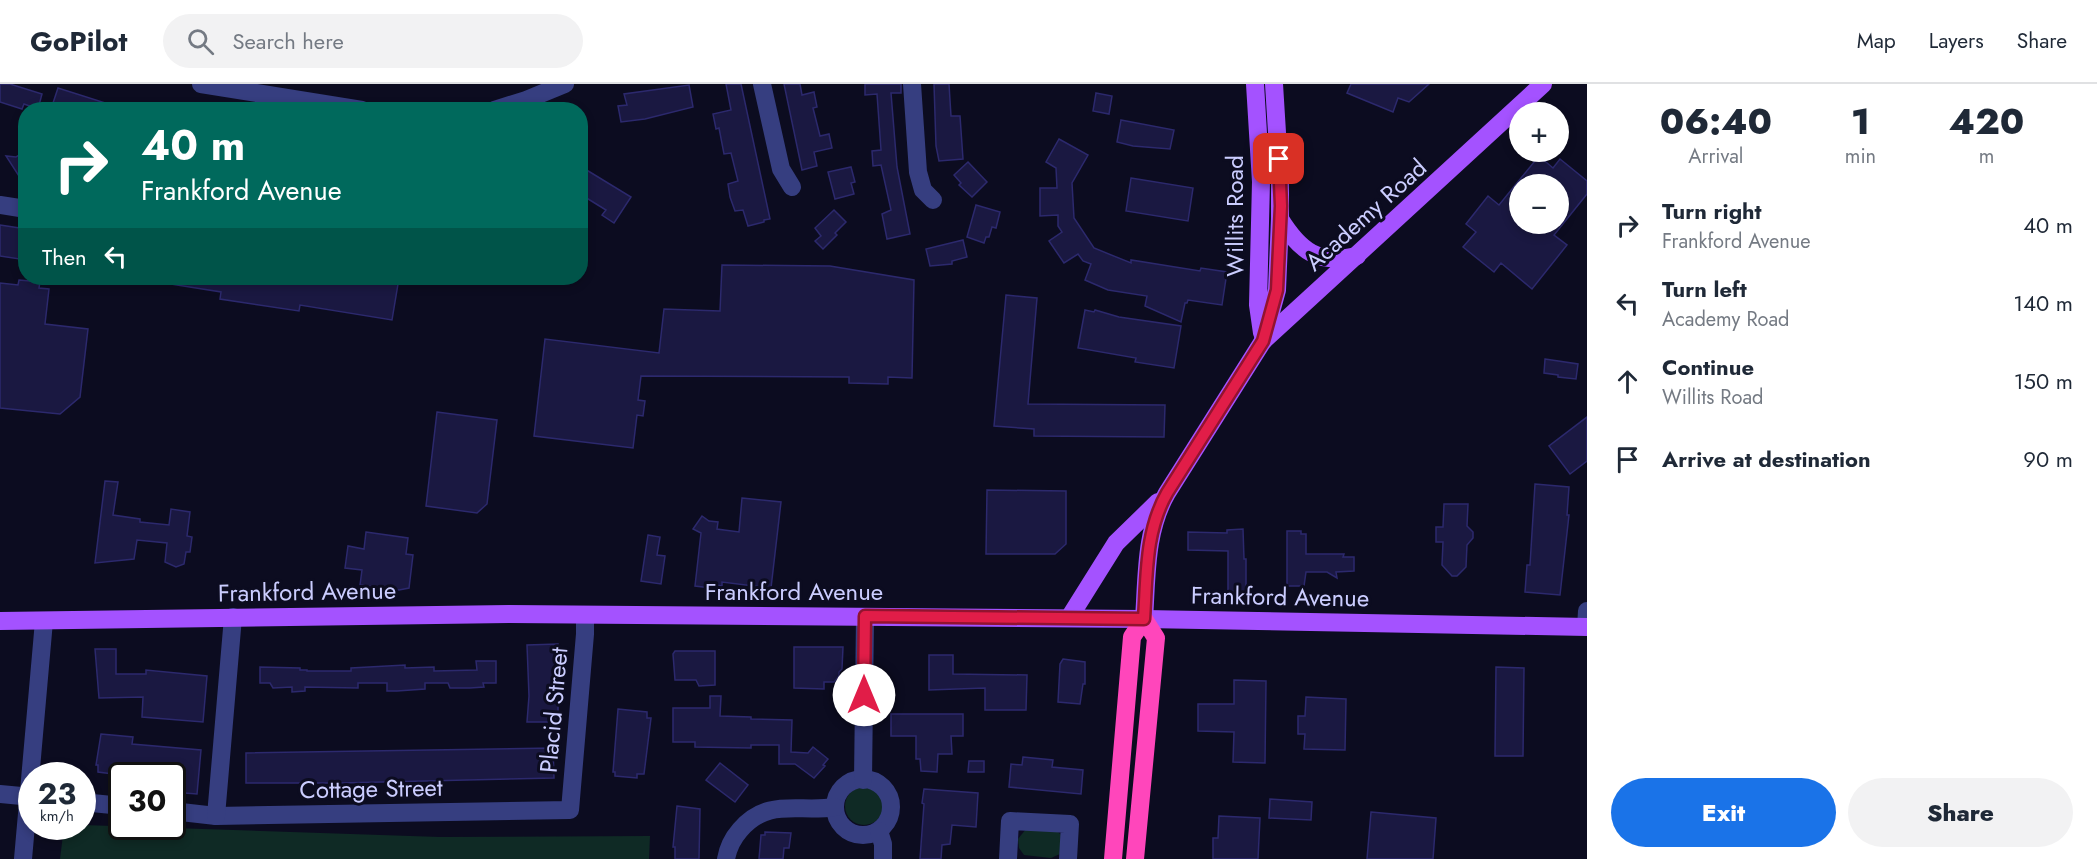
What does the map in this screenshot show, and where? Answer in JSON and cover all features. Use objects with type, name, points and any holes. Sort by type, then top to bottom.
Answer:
[{"type":"highway","points":[[1113,859],[1132,637],[1144,619],[1156,638],[1135,859]]},
{"type":"main road","name":"Willits Road","points":[[1255,84],[1262,206],[1258,305],[1263,341]]},
{"type":"main road","name":"Willits Road","points":[[1263,341],[1277,290],[1280,181],[1274,84]]},
{"type":"main road","name":"Academy Road","points":[[1144,619],[1155,515],[1263,341],[1542,84]]},
{"type":"main road","points":[[1280,219],[1294,239],[1314,255],[1335,260],[1357,256]]},
{"type":"main road","points":[[1069,618],[1116,543],[1167,493]]},
{"type":"main road","name":"Frankford Avenue","points":[[0,621],[432,614],[1586,622]]},
{"type":"street","points":[[201,84],[312,102]]},
{"type":"street","points":[[520,102],[565,84]]},
{"type":"street","points":[[762,84],[781,169],[792,188]]},
{"type":"street","points":[[912,84],[918,172],[923,190],[933,200]]},
{"type":"street","points":[[0,205],[18,208]]},
{"type":"street","name":"Placid Street","points":[[570,810],[585,615]]},
{"type":"street","points":[[863,780],[865,616]]},
{"type":"street","points":[[216,816],[233,617]]},
{"type":"street","points":[[33,762],[44,621]]},
{"type":"street","points":[[863,780],[882,787],[891,804],[886,824],[879,831],[865,836],[850,832],[839,822],[835,807],[838,796],[844,788],[853,782],[863,780]]},
{"type":"street","points":[[0,794],[18,796]]},
{"type":"street","points":[[726,859],[735,836],[745,824],[760,813],[778,808],[824,809],[835,807]]},
{"type":"street","name":"Cottage Street","points":[[186,813],[216,816],[570,810]]},
{"type":"street","points":[[1008,859],[1010,820],[1070,824],[1068,859]]},
{"type":"street","points":[[879,831],[883,844],[883,859]]},
{"type":"street","points":[[23,859],[25,840]]},
{"type":"green space","points":[[864,787],[877,793],[883,806],[877,819],[864,825],[851,819],[845,806],[851,793]]},
{"type":"green space","points":[[96,825],[108,826],[108,840],[186,840],[186,828],[440,837],[650,836],[649,859],[60,859],[62,840],[96,840]]},
{"type":"green space","points":[[1026,829],[1058,832],[1061,835],[1060,854],[1051,858],[1024,855],[1019,848],[1018,839]]},
{"type":"building","points":[[0,84],[10,84],[42,94],[40,102],[18,102],[18,108],[0,102]]},
{"type":"building","points":[[726,84],[741,84],[770,219],[748,226],[743,210],[735,211],[730,197],[728,184],[738,181],[731,153],[724,154],[719,128],[716,129],[713,114],[731,110]]},
{"type":"building","points":[[784,84],[800,84],[802,95],[814,92],[817,107],[813,108],[820,136],[829,134],[832,148],[814,152],[817,166],[802,170]]},
{"type":"building","points":[[865,84],[901,84],[901,93],[891,93],[897,167],[910,234],[887,239],[882,214],[891,210],[881,165],[873,166],[872,151],[881,150],[877,94],[865,95]]},
{"type":"building","points":[[934,84],[949,84],[951,116],[960,116],[963,159],[939,161],[936,146]]},
{"type":"building","points":[[1351,84],[1429,84],[1409,102],[1398,98],[1393,112],[1347,93]]},
{"type":"building","points":[[689,85],[693,107],[645,119],[621,122],[618,106],[627,105],[624,94]]},
{"type":"building","points":[[58,88],[102,102],[53,102]]},
{"type":"building","points":[[1096,93],[1112,96],[1109,114],[1093,111]]},
{"type":"building","points":[[1121,120],[1174,130],[1170,149],[1133,146],[1117,142]]},
{"type":"building","points":[[1059,139],[1088,155],[1072,183],[1074,218],[1094,248],[1131,263],[1131,260],[1200,271],[1201,268],[1227,272],[1222,305],[1188,300],[1185,303],[1181,322],[1145,306],[1147,296],[1108,290],[1085,280],[1091,264],[1083,261],[1078,254],[1064,263],[1049,241],[1062,232],[1058,226],[1058,215],[1040,216],[1040,188],[1057,188],[1056,168],[1046,162]]},
{"type":"building","points":[[6,156],[18,156],[18,175]]},
{"type":"building","points":[[968,162],[987,182],[972,197],[959,185],[961,183],[954,175]]},
{"type":"building","points":[[1534,162],[1546,162],[1553,168],[1558,162],[1564,162],[1587,181],[1587,194],[1569,216],[1569,174],[1524,174]]},
{"type":"building","points":[[851,167],[855,182],[851,183],[854,194],[835,199],[828,172]]},
{"type":"building","points":[[588,171],[631,197],[614,223],[602,215],[606,210],[588,199]]},
{"type":"building","points":[[1131,178],[1193,188],[1188,221],[1126,211]]},
{"type":"building","points":[[1509,193],[1509,234],[1555,234],[1567,245],[1532,289],[1501,263],[1494,272],[1463,247],[1476,232],[1466,224],[1488,196],[1499,205]]},
{"type":"building","points":[[976,205],[1000,212],[996,228],[992,227],[984,243],[967,237]]},
{"type":"building","points":[[834,210],[846,222],[823,249],[815,241],[821,236],[815,228]]},
{"type":"building","points":[[0,225],[18,228],[18,259],[0,256]]},
{"type":"building","points":[[963,240],[967,257],[952,261],[952,264],[930,266],[926,249]]},
{"type":"building","points":[[722,265],[830,266],[914,280],[912,378],[888,377],[888,384],[849,383],[849,377],[641,376],[638,400],[645,401],[643,416],[637,415],[633,448],[534,436],[545,339],[659,353],[664,309],[720,311]]},
{"type":"building","points":[[0,283],[40,285],[39,288],[49,289],[45,324],[88,329],[80,397],[60,414],[0,408]]},
{"type":"building","points":[[176,285],[398,285],[392,320],[300,305],[299,311],[220,299],[221,292]]},
{"type":"building","points":[[1006,295],[1037,298],[1028,404],[1165,405],[1164,437],[1034,436],[1034,429],[994,426]]},
{"type":"building","points":[[1085,310],[1181,326],[1174,368],[1135,362],[1136,358],[1078,348]]},
{"type":"building","points":[[1545,359],[1578,364],[1576,379],[1544,373]]},
{"type":"building","points":[[437,412],[497,420],[487,504],[477,513],[426,506]]},
{"type":"building","points":[[1587,417],[1587,461],[1570,474],[1549,446]]},
{"type":"building","points":[[105,481],[118,482],[113,515],[140,519],[140,522],[169,525],[171,509],[190,512],[187,536],[192,537],[190,552],[186,552],[184,564],[176,567],[165,562],[167,543],[137,540],[134,559],[95,563]]},
{"type":"building","points":[[1535,484],[1569,487],[1567,515],[1569,515],[1560,595],[1525,592],[1527,565],[1530,565]]},
{"type":"building","points":[[987,490],[1066,491],[1066,544],[1055,554],[986,554]]},
{"type":"building","points":[[742,498],[781,502],[771,588],[722,582],[722,586],[711,584],[711,588],[695,586],[701,533],[693,529],[702,516],[709,521],[718,522],[717,529],[739,532]]},
{"type":"building","points":[[1444,504],[1468,504],[1467,526],[1473,532],[1473,538],[1467,545],[1466,567],[1457,576],[1452,576],[1442,565],[1443,542],[1436,542],[1436,527],[1443,527]]},
{"type":"building","points":[[1243,529],[1246,592],[1228,591],[1228,551],[1188,550],[1188,532],[1227,533],[1227,530]]},
{"type":"building","points":[[1287,531],[1301,531],[1301,534],[1306,534],[1306,554],[1344,554],[1343,557],[1354,557],[1354,571],[1336,572],[1337,578],[1327,572],[1306,572],[1304,586],[1287,586]]},
{"type":"building","points":[[366,532],[408,538],[406,554],[413,555],[409,588],[399,590],[360,585],[362,570],[345,568],[348,546],[364,549]]},
{"type":"building","points":[[648,535],[660,537],[657,555],[665,556],[661,584],[641,581]]},
{"type":"building","points":[[558,644],[558,722],[527,722],[529,696],[527,645]]},
{"type":"building","points":[[794,647],[843,647],[842,669],[839,676],[834,682],[824,682],[824,689],[794,688]]},
{"type":"building","points":[[95,649],[116,649],[116,674],[146,674],[146,670],[207,676],[203,722],[142,717],[143,697],[99,698]]},
{"type":"building","points":[[675,651],[715,651],[715,685],[699,686],[696,680],[675,680],[673,654]]},
{"type":"building","points":[[929,655],[953,655],[953,674],[1027,675],[1026,710],[985,710],[985,688],[929,690]]},
{"type":"building","points":[[1063,659],[1085,662],[1085,684],[1083,684],[1080,704],[1058,702],[1060,664]]},
{"type":"building","points":[[476,661],[496,661],[496,683],[483,683],[484,687],[450,688],[448,683],[425,683],[425,689],[387,691],[387,683],[358,683],[358,688],[305,687],[305,691],[292,692],[292,687],[273,688],[270,683],[260,683],[260,667],[300,668],[300,670],[307,671],[351,671],[351,668],[405,665],[405,668],[434,667],[434,671],[477,670]]},
{"type":"building","points":[[1496,667],[1524,668],[1523,756],[1495,756]]},
{"type":"building","points":[[1234,680],[1266,681],[1265,763],[1233,762],[1234,732],[1198,731],[1198,704],[1234,704]]},
{"type":"building","points":[[710,696],[721,696],[720,716],[792,720],[791,752],[808,753],[813,747],[828,759],[823,765],[825,766],[814,778],[795,764],[779,764],[779,745],[751,745],[751,748],[695,747],[695,742],[673,742],[673,708],[710,708]]},
{"type":"building","points":[[1306,697],[1346,699],[1345,750],[1304,749],[1305,734],[1298,734],[1298,716],[1305,716]]},
{"type":"building","points":[[618,709],[647,712],[647,718],[651,718],[644,774],[637,774],[637,778],[615,776],[613,772]]},
{"type":"building","points":[[891,714],[963,714],[963,736],[951,736],[952,754],[938,754],[937,772],[921,771],[920,759],[916,759],[916,736],[891,736]]},
{"type":"building","points":[[101,734],[133,737],[132,744],[201,750],[197,794],[186,793],[186,762],[108,762],[108,773],[98,772],[98,765],[96,765]]},
{"type":"building","points":[[553,748],[554,778],[246,783],[246,753]]},
{"type":"building","points":[[1023,757],[1053,760],[1052,767],[1083,770],[1081,794],[1009,787],[1011,764],[1022,765]]},
{"type":"building","points":[[969,761],[984,761],[984,772],[968,772]]},
{"type":"building","points":[[720,763],[748,785],[735,802],[706,780]]},
{"type":"building","points":[[924,789],[978,793],[976,827],[952,825],[950,844],[942,845],[941,859],[920,859]]},
{"type":"building","points":[[1270,799],[1312,802],[1311,820],[1269,818]]},
{"type":"building","points":[[677,806],[700,809],[699,859],[675,859],[675,847],[673,847]]},
{"type":"building","points":[[1371,812],[1436,818],[1433,859],[1367,859]]},
{"type":"building","points":[[1219,816],[1260,818],[1258,859],[1213,859],[1213,838],[1218,838]]},
{"type":"building","points":[[765,832],[791,833],[789,848],[784,848],[783,859],[759,859],[761,835],[765,835]]},
{"type":"route","points":[[864,695],[865,616],[1144,619],[1155,515],[1263,341],[1277,290],[1281,206],[1279,159]]}]
